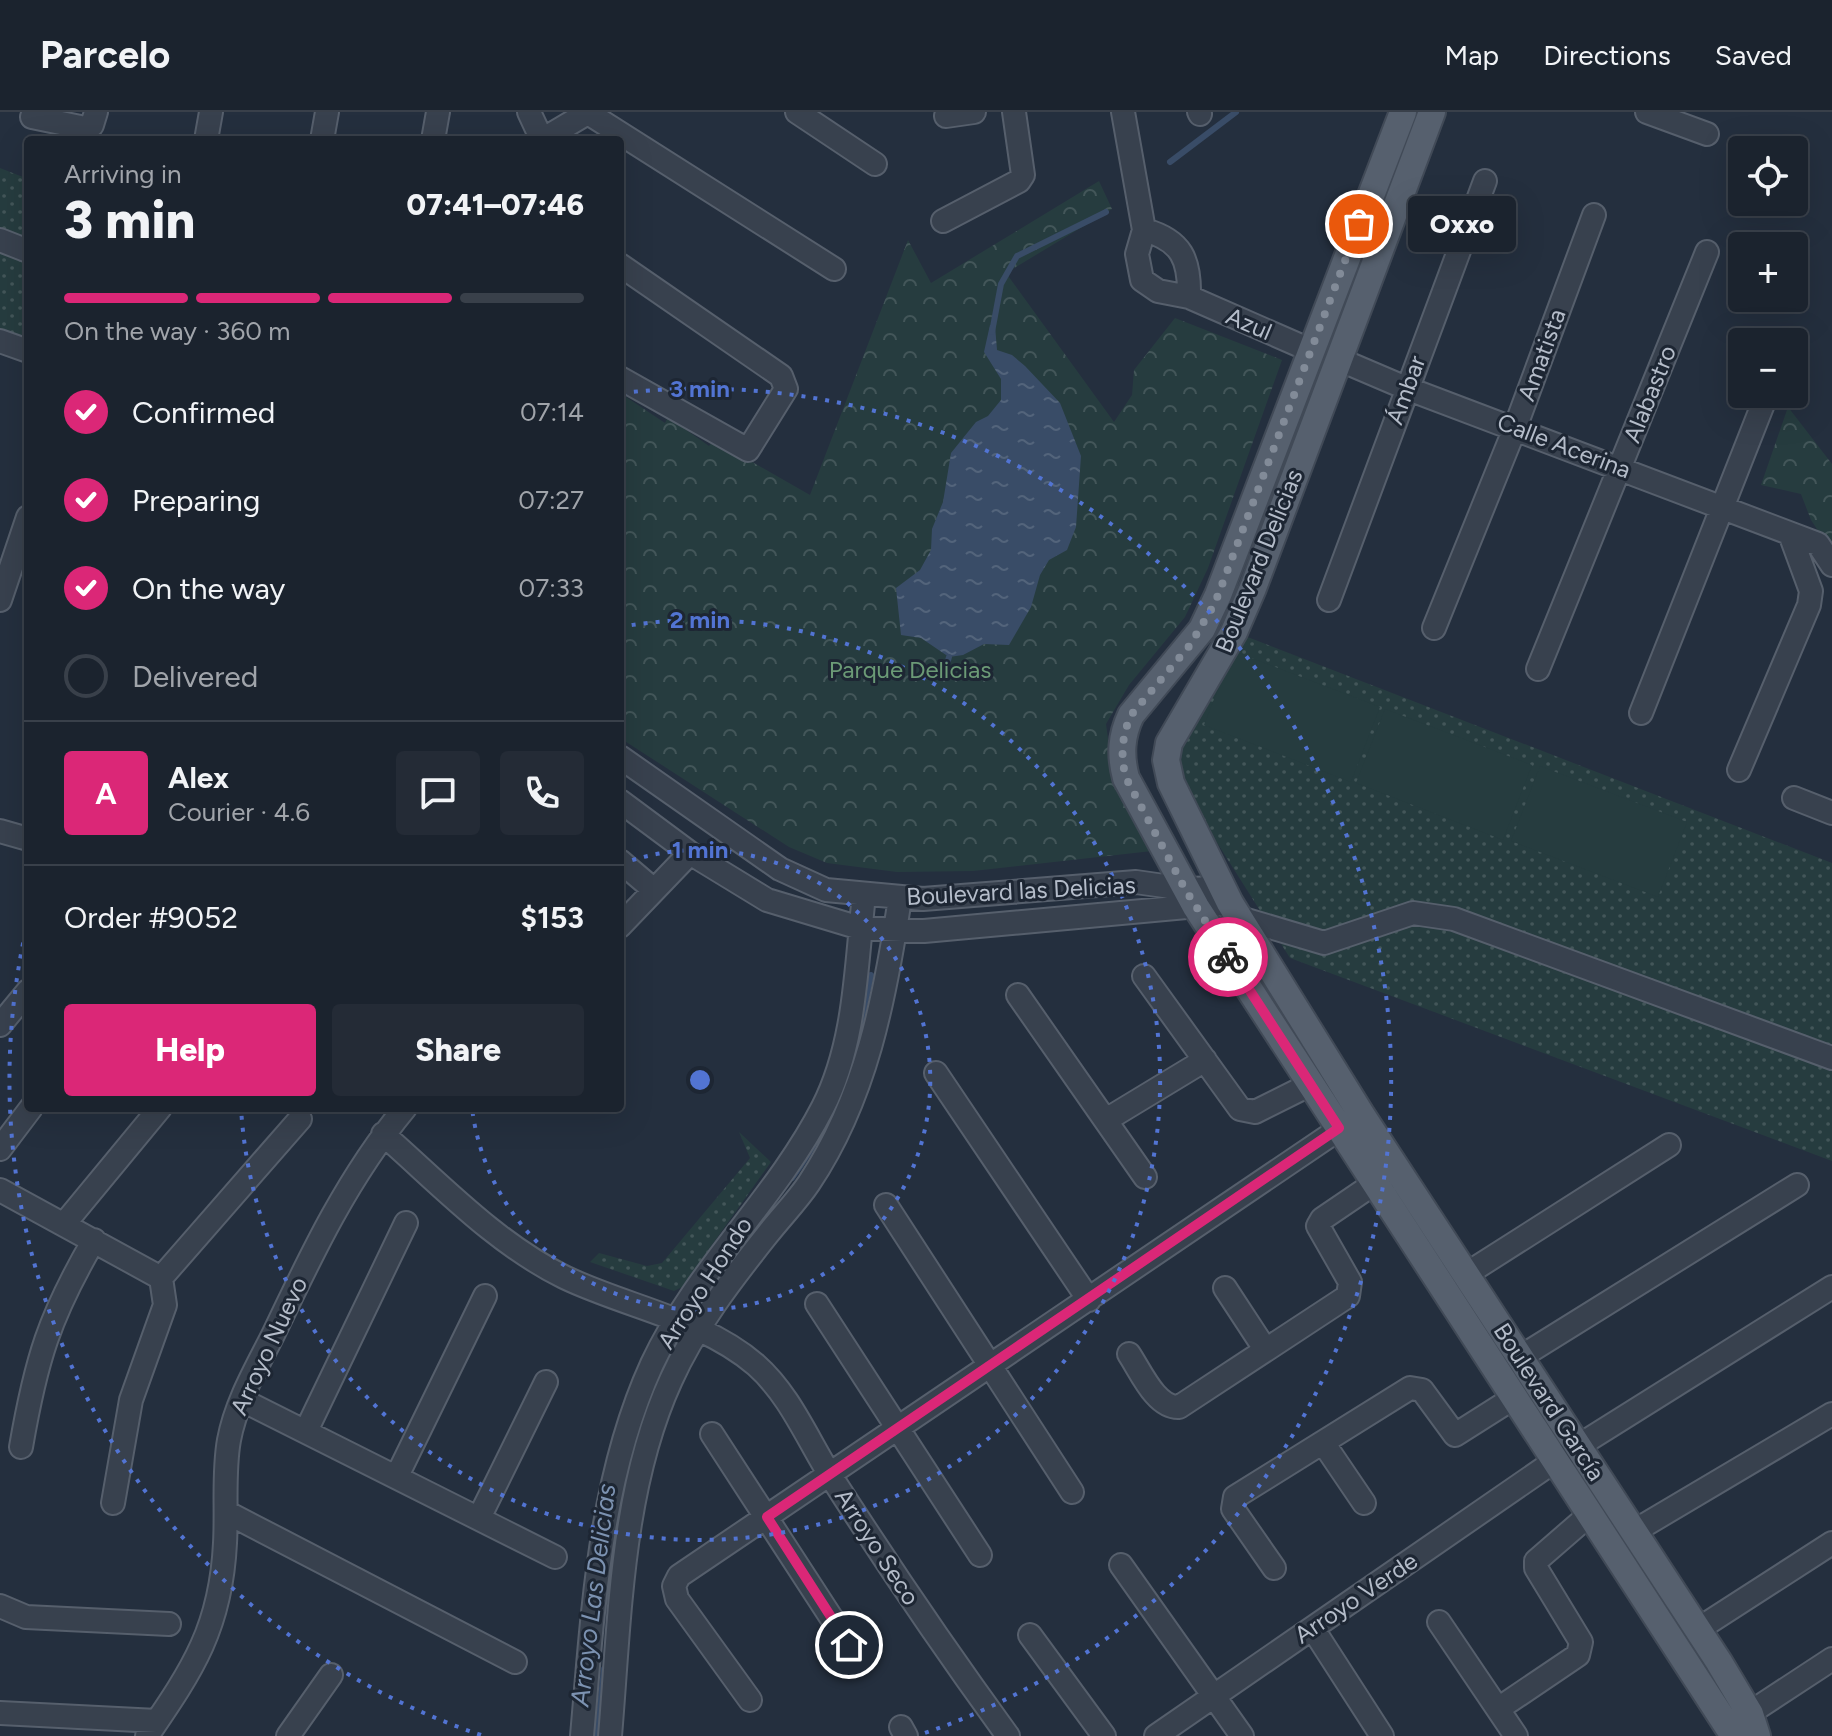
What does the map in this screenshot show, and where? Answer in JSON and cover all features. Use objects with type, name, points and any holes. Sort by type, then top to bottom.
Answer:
[{"type":"main road","name":"Boulevard Delicias","points":[[1311,1084],[1190,898],[1126,778],[1122,763],[1125,729],[1131,715],[1202,629],[1403,112]]},
{"type":"main road","name":"Boulevard Delicias","points":[[1335,1072],[1231,903],[1171,783],[1166,760],[1169,743],[1234,632],[1432,112]]},
{"type":"main road","name":"Boulevard García","points":[[1335,1072],[1350,1121],[1375,1183],[1515,1397],[1633,1532],[1697,1630],[1744,1728]]},
{"type":"main road","name":"Boulevard García","points":[[1311,1084],[1350,1121],[1468,1273],[1519,1358],[1566,1454],[1589,1515],[1744,1728]]},
{"type":"street","points":[[32,117],[85,128],[92,125],[96,112]]},
{"type":"street","points":[[207,136],[211,112]]},
{"type":"street","points":[[323,136],[327,112]]},
{"type":"street","points":[[434,136],[438,112]]},
{"type":"street","points":[[529,112],[540,136]]},
{"type":"street","points":[[549,136],[588,112],[834,269]]},
{"type":"street","points":[[797,112],[875,164]]},
{"type":"street","points":[[946,116],[974,112]]},
{"type":"street","points":[[943,221],[1023,175],[1014,112]]},
{"type":"street","name":"Azul","points":[[1123,112],[1144,230],[1137,254],[1142,280],[1167,295],[1189,297],[1310,350]]},
{"type":"street","points":[[1647,112],[1707,134]]},
{"type":"street","name":"Ámbar","points":[[1329,600],[1485,181]]},
{"type":"street","name":"Amatista","points":[[1434,628],[1515,428],[1594,215]]},
{"type":"street","points":[[1144,230],[1163,236],[1182,250],[1189,268],[1189,297]]},
{"type":"street","points":[[0,240],[24,249]]},
{"type":"street","name":"Alabastro","points":[[1538,669],[1707,252]]},
{"type":"street","points":[[624,268],[781,376],[786,389],[748,450],[624,380]]},
{"type":"street","points":[[0,341],[24,350]]},
{"type":"street","name":"Calle Acerina","points":[[1338,359],[1406,388],[1818,544],[1832,565]]},
{"type":"street","points":[[1641,713],[1762,408]]},
{"type":"street","points":[[0,600],[24,529]]},
{"type":"street","points":[[1739,770],[1809,605],[1811,591],[1790,534]]},
{"type":"street","name":"Boulevard las Delicias","points":[[624,760],[780,869],[826,890],[900,898],[1136,882],[1190,898]]},
{"type":"street","points":[[1794,798],[1832,813]]},
{"type":"street","name":"Boulevard las Delicias","points":[[624,804],[690,853],[767,900],[860,928],[895,932],[1190,898]]},
{"type":"street","points":[[0,831],[24,836]]},
{"type":"street","points":[[624,922],[690,853]]},
{"type":"street","points":[[624,864],[654,890]]},
{"type":"street","name":"Arroyo Hondo","points":[[582,1736],[596,1587],[612,1486],[639,1392],[675,1320],[799,1150],[825,1105],[854,1003],[864,895]]},
{"type":"street","name":"Arroyo Hondo","points":[[610,1736],[640,1474],[657,1412],[697,1331],[807,1186],[834,1144],[853,1103],[869,1056],[900,898]]},
{"type":"street","points":[[1190,898],[1231,903],[1324,943],[1413,913],[1454,919],[1832,1058]]},
{"type":"street","points":[[1144,976],[1240,1109],[1248,1112],[1311,1084]]},
{"type":"street","points":[[1018,995],[1145,1177]]},
{"type":"street","points":[[0,1025],[24,996]]},
{"type":"street","points":[[1106,1120],[1205,1060]]},
{"type":"street","points":[[936,1073],[1089,1300]]},
{"type":"street","points":[[0,1149],[28,1112]]},
{"type":"street","points":[[65,1223],[157,1112]]},
{"type":"street","name":"Arroyo Nuevo","points":[[152,1728],[199,1658],[213,1622],[224,1556],[229,1440],[242,1400],[326,1224],[383,1134],[402,1112]]},
{"type":"street","points":[[113,1503],[131,1400],[165,1305],[161,1278],[300,1119]]},
{"type":"street","points":[[750,1700],[677,1599],[674,1586],[679,1576],[1350,1121]]},
{"type":"street","name":"Arroyo Seco","points":[[383,1134],[500,1238],[532,1259],[565,1277],[675,1320],[739,1352],[765,1373],[779,1389],[829,1474],[939,1641],[1008,1736]]},
{"type":"street","points":[[1468,1273],[1669,1145]]},
{"type":"street","points":[[1129,1354],[1161,1402],[1169,1408],[1179,1407],[1348,1296],[1350,1282],[1318,1226],[1322,1219],[1375,1183]]},
{"type":"street","points":[[1519,1358],[1797,1185]]},
{"type":"street","points":[[0,1190],[161,1278]]},
{"type":"street","points":[[886,1205],[992,1363],[1072,1492]]},
{"type":"street","points":[[306,1431],[406,1223]]},
{"type":"street","points":[[21,1447],[44,1338],[62,1297],[94,1240]]},
{"type":"street","name":"Arroyo Verde","points":[[1156,1736],[1566,1454],[1832,1287]]},
{"type":"street","points":[[1225,1288],[1265,1349]]},
{"type":"street","points":[[397,1476],[485,1296]]},
{"type":"street","points":[[817,1304],[980,1555]]},
{"type":"street","points":[[480,1516],[546,1382]]},
{"type":"street","points":[[1274,1568],[1233,1509],[1232,1502],[1410,1388],[1422,1390],[1455,1435],[1515,1397]]},
{"type":"street","points":[[242,1400],[480,1516],[555,1557]]},
{"type":"street","points":[[1633,1532],[1832,1414]]},
{"type":"street","points":[[712,1434],[849,1645]]},
{"type":"street","points":[[1324,1444],[1364,1503]]},
{"type":"street","points":[[226,1512],[515,1662]]},
{"type":"street","points":[[1498,1709],[1578,1655],[1581,1642],[1536,1568],[1536,1561],[1589,1515]]},
{"type":"street","points":[[1697,1630],[1832,1543]]},
{"type":"street","points":[[1121,1565],[1242,1736]]},
{"type":"street","points":[[0,1606],[26,1617],[169,1624]]},
{"type":"street","points":[[1439,1622],[1516,1736]]},
{"type":"street","points":[[1313,1629],[1382,1736]]},
{"type":"street","points":[[1030,1635],[1104,1736]]},
{"type":"street","points":[[1744,1728],[1832,1659]]},
{"type":"street","points":[[288,1736],[331,1675]]},
{"type":"street","points":[[0,1713],[152,1728]]},
{"type":"green space","points":[[0,168],[24,177],[24,363],[0,354]]},
{"type":"green space","name":"Parque Delicias","points":[[1099,181],[1112,209],[1006,273],[1114,422],[1132,395],[1134,370],[1175,318],[1282,360],[1208,568],[1185,617],[1129,685],[1106,724],[1113,775],[1152,851],[973,871],[897,872],[827,863],[789,847],[624,741],[624,396],[665,423],[668,417],[709,446],[714,440],[810,495],[908,240],[931,283]]},
{"type":"green space","points":[[1789,408],[1832,464],[1832,552],[1811,520],[1801,494],[1761,485]]},
{"type":"green space","points":[[1227,629],[1832,863],[1832,1161],[1290,958],[1164,759]]},
{"type":"green space","points":[[1233,651],[1380,707],[1351,782],[1204,725]]},
{"type":"green space","points":[[1385,709],[1532,765],[1503,840],[1356,783]]},
{"type":"green space","points":[[1540,766],[1687,822],[1658,897],[1511,841]]},
{"type":"green space","points":[[739,1132],[771,1162],[682,1287],[674,1291],[590,1262],[599,1253],[647,1266],[662,1263],[750,1158]]},
{"type":"water","points":[[990,325],[995,326],[997,350],[1012,355],[1060,403],[1081,456],[1076,527],[1067,550],[1049,560],[1040,575],[1031,607],[1009,645],[984,644],[963,655],[949,657],[921,638],[901,635],[896,588],[920,570],[931,550],[932,529],[943,502],[951,453],[976,422],[988,416],[1001,400],[1001,379],[984,352]]},
{"type":"waterway","name":"Arroyo Las Delicias","points":[[1170,162],[1236,112]]},
{"type":"waterway","name":"Arroyo Las Delicias","points":[[992,332],[1001,284],[1017,256],[1106,212]]},
{"type":"waterway","name":"Arroyo Las Delicias","points":[[946,668],[949,657]]},
{"type":"waterway","name":"Arroyo Las Delicias","points":[[792,1178],[823,1128],[844,1081],[859,1032],[871,975]]},
{"type":"waterway","name":"Arroyo Las Delicias","points":[[616,1546],[623,1490]]},
{"type":"waterway","name":"Arroyo Las Delicias","points":[[597,1736],[604,1669]]},
{"type":"way so far","points":[[1228,957],[1185,889],[1126,778],[1122,745],[1131,715],[1202,629],[1215,603],[1359,224]]},
{"type":"place","name":"Oxxo","points":[[1359,224]]},
{"type":"route","points":[[849,1645],[767,1517],[1339,1128],[1228,957]]}]
